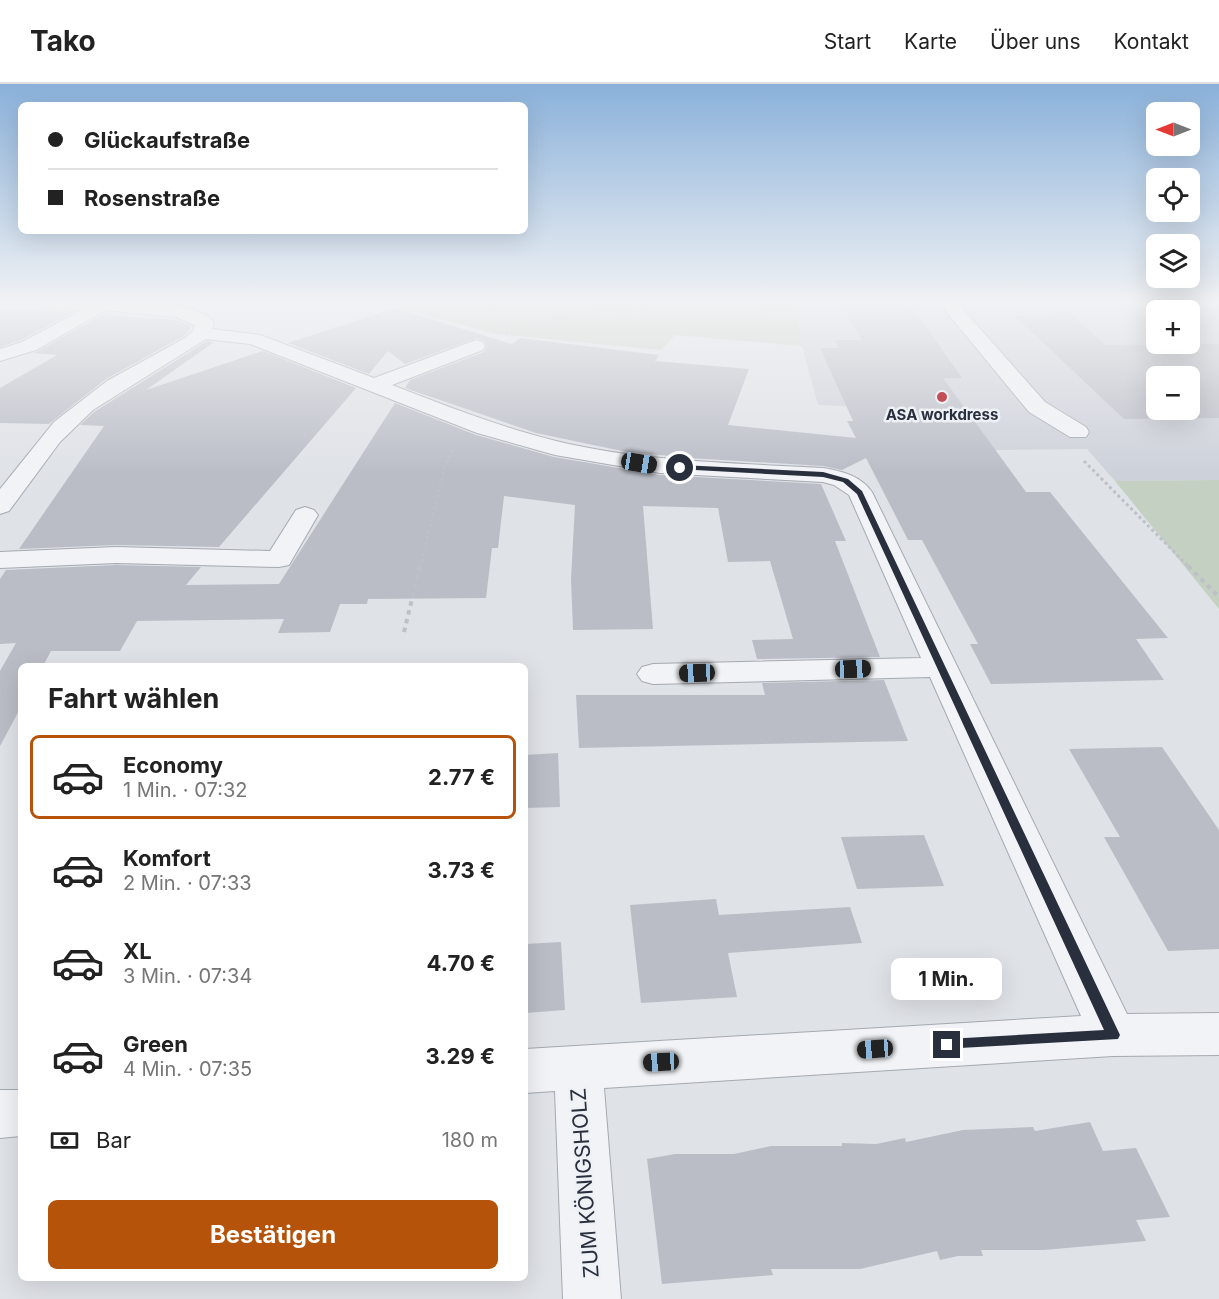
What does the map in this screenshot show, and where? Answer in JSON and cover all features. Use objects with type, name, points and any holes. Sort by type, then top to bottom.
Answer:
[{"type":"street","points":[[0,506],[50,440],[72,416],[102,394],[160,361]]},
{"type":"street","points":[[308,361],[485,428],[555,448],[660,466],[806,473],[846,481],[860,492],[1113,1035]]},
{"type":"street","points":[[372,386],[438,361]]},
{"type":"street","points":[[996,361],[1036,407],[1078,432]]},
{"type":"street","points":[[0,560],[116,555],[279,559],[304,515]]},
{"type":"street","points":[[0,568],[105,565],[276,570]]},
{"type":"street","points":[[653,674],[942,667]]},
{"type":"street","points":[[528,1071],[1113,1035],[1219,1034]]},
{"type":"street","name":"ZUM KÖNIGSHOLZ","points":[[578,1067],[592,1299]]},
{"type":"street","points":[[0,1114],[18,1113]]},
{"type":"path","points":[[404,632],[445,466],[456,444],[485,428]]},
{"type":"path","points":[[1078,432],[1080,457],[1219,597]]},
{"type":"shaded area","points":[[806,361],[1219,361],[1219,480],[1115,481],[1087,449],[921,451],[889,408],[818,405]]},
{"type":"green space","points":[[1219,480],[1219,609],[1115,481]]},
{"type":"building","points":[[47,361],[139,361],[106,379],[49,424],[0,423],[0,388]]},
{"type":"building","points":[[176,361],[188,361],[146,390],[234,361],[287,361],[356,388],[219,547],[116,545],[19,549],[104,426],[80,425],[94,412]]},
{"type":"building","points":[[334,361],[380,361],[369,374]]},
{"type":"building","points":[[461,361],[655,361],[749,369],[728,425],[856,438],[847,421],[853,421],[826,361],[950,361],[962,378],[943,378],[1026,492],[1050,492],[1168,638],[1136,639],[1164,680],[991,684],[970,644],[978,644],[922,540],[908,540],[866,458],[842,470],[823,466],[689,458],[622,451],[536,433],[405,388],[410,380]]},
{"type":"building","points":[[1062,361],[1219,361],[1219,418],[1200,418],[1200,366],[1146,366],[1146,419],[1124,419]]},
{"type":"building","points":[[395,403],[476,435],[554,457],[660,475],[821,484],[846,541],[835,541],[880,657],[757,659],[752,640],[793,639],[770,561],[728,562],[718,508],[643,506],[653,629],[573,630],[571,579],[575,505],[504,496],[498,548],[492,548],[486,598],[368,599],[367,604],[340,604],[330,632],[278,633],[284,619],[137,621],[120,651],[51,651],[45,663],[18,663],[18,713],[0,746],[0,671],[16,643],[0,644],[0,579],[6,570],[116,565],[201,567],[186,585],[279,584]]},
{"type":"building","points":[[884,680],[908,741],[579,748],[576,695],[765,695],[762,683]]},
{"type":"building","points":[[1162,747],[1219,830],[1219,949],[1168,951],[1104,837],[1120,837],[1069,749]]},
{"type":"building","points":[[558,753],[560,807],[528,808],[528,755]]},
{"type":"building","points":[[924,835],[944,886],[857,889],[841,837]]},
{"type":"building","points":[[716,899],[719,915],[850,907],[862,943],[728,953],[737,997],[641,1003],[630,905]]},
{"type":"building","points":[[561,942],[565,1010],[528,1013],[528,944]]},
{"type":"building","points":[[1090,1122],[1103,1151],[1136,1148],[1170,1217],[1136,1220],[1146,1241],[1044,1250],[981,1250],[983,1256],[958,1256],[940,1260],[937,1251],[860,1269],[771,1269],[773,1275],[662,1284],[647,1159],[675,1154],[734,1154],[771,1146],[876,1144],[905,1138],[906,1142],[963,1130],[1033,1127],[1035,1131]]},
{"type":"place","name":"ASA workdress","points":[[942,397]]},
{"type":"route","points":[[680,468],[823,475],[846,481],[860,492],[1113,1035],[947,1045]]}]
